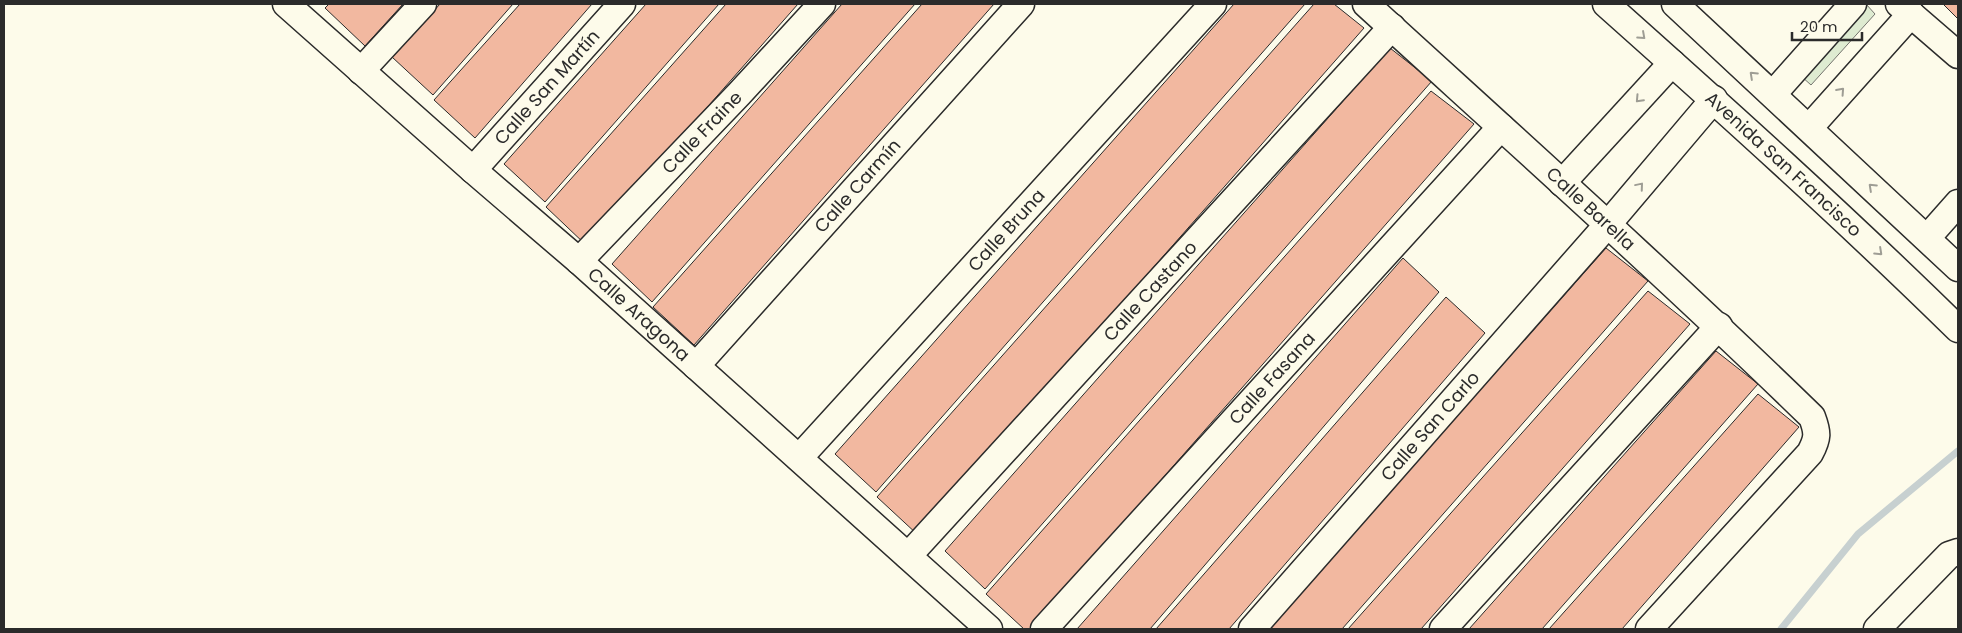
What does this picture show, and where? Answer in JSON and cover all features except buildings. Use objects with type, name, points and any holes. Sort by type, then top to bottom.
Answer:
[{"type":"street","name":"Calle Aragona","points":[[286,4],[579,261],[989,629]]},
{"type":"street","points":[[361,71],[422,4]]},
{"type":"street","name":"Calle San Martín","points":[[473,170],[622,4]]},
{"type":"street","name":"Calle Fraine","points":[[579,261],[739,94],[822,4]]},
{"type":"street","name":"Calle Carmín","points":[[696,366],[1021,4]]},
{"type":"street","name":"Calle Bruna","points":[[799,458],[1213,4]]},
{"type":"street","name":"Calle Barella","points":[[1366,4],[1562,183],[1609,223],[1719,326],[1812,417],[1817,430],[1816,442],[1810,453],[1648,629]]},
{"type":"street","name":"Avenida San Francisco","points":[[1606,4],[1714,99],[1890,262],[1958,329]]},
{"type":"street","points":[[1675,4],[1958,268]]},
{"type":"street","points":[[1773,94],[1853,4]]},
{"type":"street","points":[[1809,128],[1905,9],[1958,54]]},
{"type":"street","name":"Calle Castano","points":[[908,556],[1392,27]]},
{"type":"street","points":[[1562,183],[1672,63]]},
{"type":"street","name":"Calle San Carlo","points":[[1252,629],[1609,223],[1714,99]]},
{"type":"street","name":"Calle Fasana","points":[[1044,629],[1501,127]]},
{"type":"street","points":[[1927,238],[1958,203]]},
{"type":"street","points":[[1443,629],[1719,326]]},
{"type":"street","points":[[1877,629],[1954,554]]},
{"type":"green space","points":[[1861,4],[1866,4],[1875,14],[1811,85],[1801,76]]},
{"type":"waterway","points":[[1781,629],[1858,534],[1958,451]]}]
